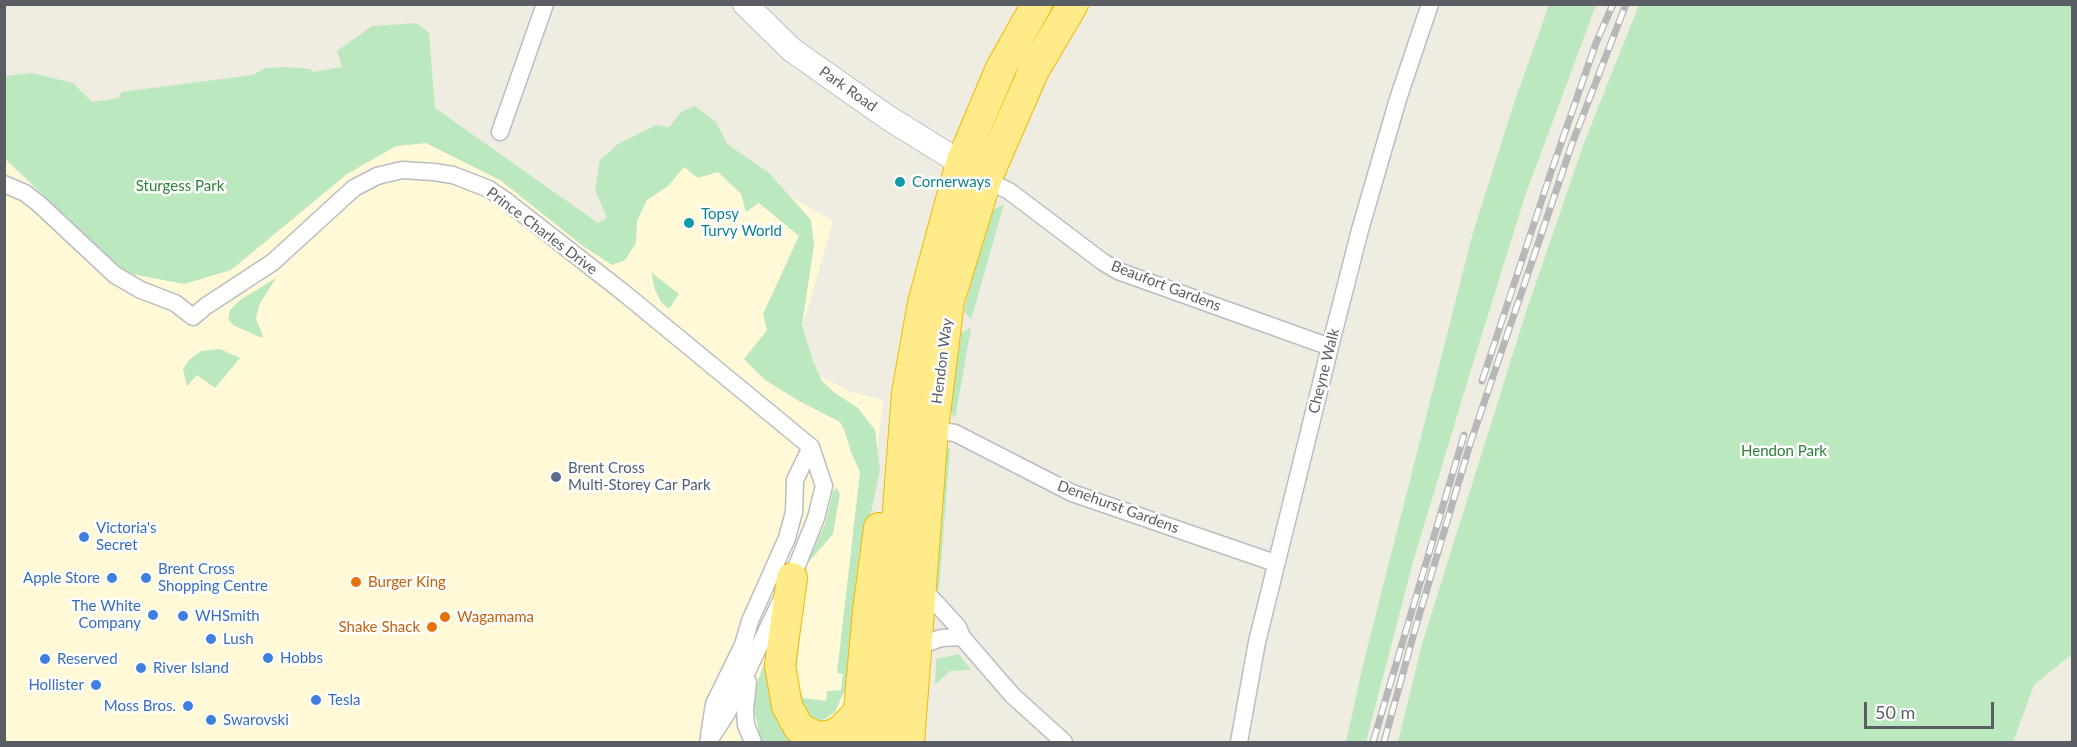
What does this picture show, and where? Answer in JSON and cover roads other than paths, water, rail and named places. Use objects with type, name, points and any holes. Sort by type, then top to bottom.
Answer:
[{"type":"highway","name":"Hendon Way","points":[[880,742],[907,393],[923,303],[961,163],[1001,68],[1037,4]]},
{"type":"highway","name":"Hendon Way","points":[[909,742],[933,430],[949,301],[986,180],[1034,70],[1073,4]]},
{"type":"highway","points":[[792,578],[780,665],[786,706],[799,728],[817,737],[856,728],[878,532],[907,393]]},
{"type":"highway","points":[[912,701],[917,742]]},
{"type":"street","points":[[500,132],[545,4]]},
{"type":"street","name":"Park Road","points":[[745,4],[788,46],[887,117],[961,163]]},
{"type":"street","name":"Cheyne Walk","points":[[1239,742],[1257,642],[1275,563],[1330,347],[1389,132],[1430,4]]},
{"type":"street","name":"Prince Charles Drive","points":[[4,184],[25,193],[38,202],[115,275],[141,290],[175,303],[193,317],[273,262],[344,196],[365,181],[402,170],[453,175],[480,185],[505,200],[624,293],[811,447]]},
{"type":"street","name":"Beaufort Gardens","points":[[986,180],[1009,191],[1103,262],[1119,271],[1330,347]]},
{"type":"street","name":"Denehurst Gardens","points":[[933,430],[955,433],[1072,493],[1275,563]]},
{"type":"street","points":[[709,742],[727,713],[752,663],[792,578],[816,518],[824,486],[811,447]]},
{"type":"street","points":[[709,742],[714,704],[743,645],[750,621],[787,538],[794,512],[795,480],[811,447]]},
{"type":"street","points":[[922,588],[958,627],[962,638],[1012,695],[1064,742]]},
{"type":"street","points":[[917,647],[941,638],[962,638]]},
{"type":"street","points":[[752,663],[745,695],[745,710],[746,725],[753,742]]},
{"type":"railway","points":[[1482,381],[1550,175],[1596,43],[1613,4]]},
{"type":"railway","points":[[1384,742],[1470,444],[1572,144],[1626,4]]},
{"type":"railway","points":[[1373,742],[1464,435]]},
{"type":"place","name":"Cornerways","points":[[900,182]]},
{"type":"place","name":"Topsy Turvy World","points":[[689,223]]},
{"type":"place","name":"Brent Cross Multi-Storey Car Park","points":[[556,477]]},
{"type":"place","name":"Victoria's Secret","points":[[84,537]]},
{"type":"place","name":"Apple Store","points":[[112,578]]},
{"type":"place","name":"Brent Cross Shopping Centre","points":[[146,578]]},
{"type":"place","name":"Burger King","points":[[356,582]]},
{"type":"place","name":"The White Company","points":[[153,615]]},
{"type":"place","name":"WHSmith","points":[[183,616]]},
{"type":"place","name":"Wagamama","points":[[445,617]]},
{"type":"place","name":"Shake Shack","points":[[432,627]]},
{"type":"place","name":"Lush","points":[[211,639]]},
{"type":"place","name":"Hobbs","points":[[268,658]]},
{"type":"place","name":"Reserved","points":[[45,659]]},
{"type":"place","name":"River Island","points":[[141,668]]},
{"type":"place","name":"Hollister","points":[[96,685]]},
{"type":"place","name":"Tesla","points":[[316,700]]},
{"type":"place","name":"Moss Bros.","points":[[188,706]]},
{"type":"place","name":"Swarovski","points":[[211,720]]},
{"type":"park label","name":"Sturgess Park","points":[[180,186]]},
{"type":"park label","name":"Hendon Park","points":[[1784,451]]}]
